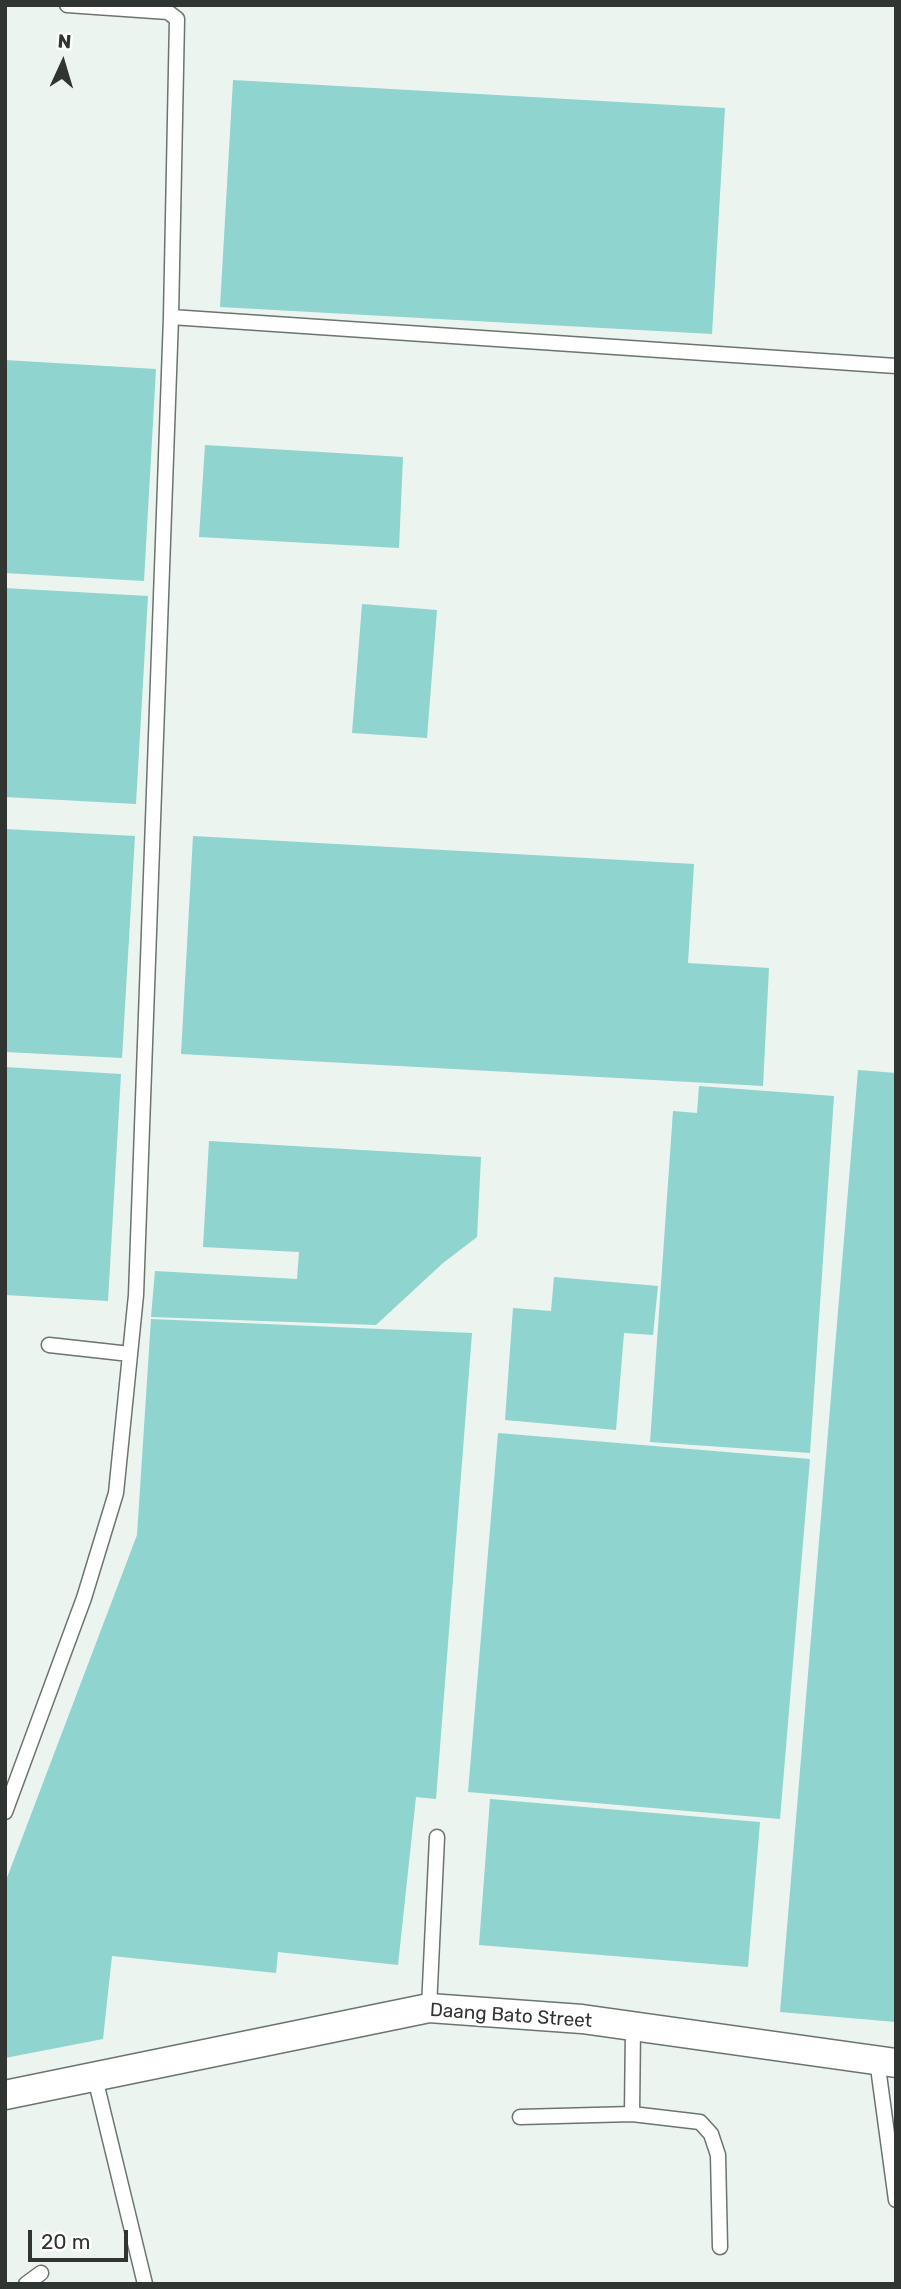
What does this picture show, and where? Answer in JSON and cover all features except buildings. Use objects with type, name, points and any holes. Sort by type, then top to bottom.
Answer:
[{"type":"street","name":"Daang Bato Street","points":[[5,2095],[429,2008],[582,2019],[886,2061]]},
{"type":"lane","points":[[5,1812],[84,1598],[116,1493],[136,1295],[171,317],[177,19],[168,12],[67,5]]},
{"type":"lane","points":[[171,317],[896,366]]},
{"type":"lane","points":[[49,1345],[130,1354]]},
{"type":"lane","points":[[429,2008],[438,1837]]},
{"type":"lane","points":[[632,2114],[633,2027]]},
{"type":"lane","points":[[886,2061],[896,2200]]},
{"type":"lane","points":[[95,2078],[145,2284]]},
{"type":"lane","points":[[520,2118],[632,2114],[700,2122],[711,2134],[718,2155],[720,2247]]},
{"type":"lane","points":[[26,2284],[41,2273]]}]
